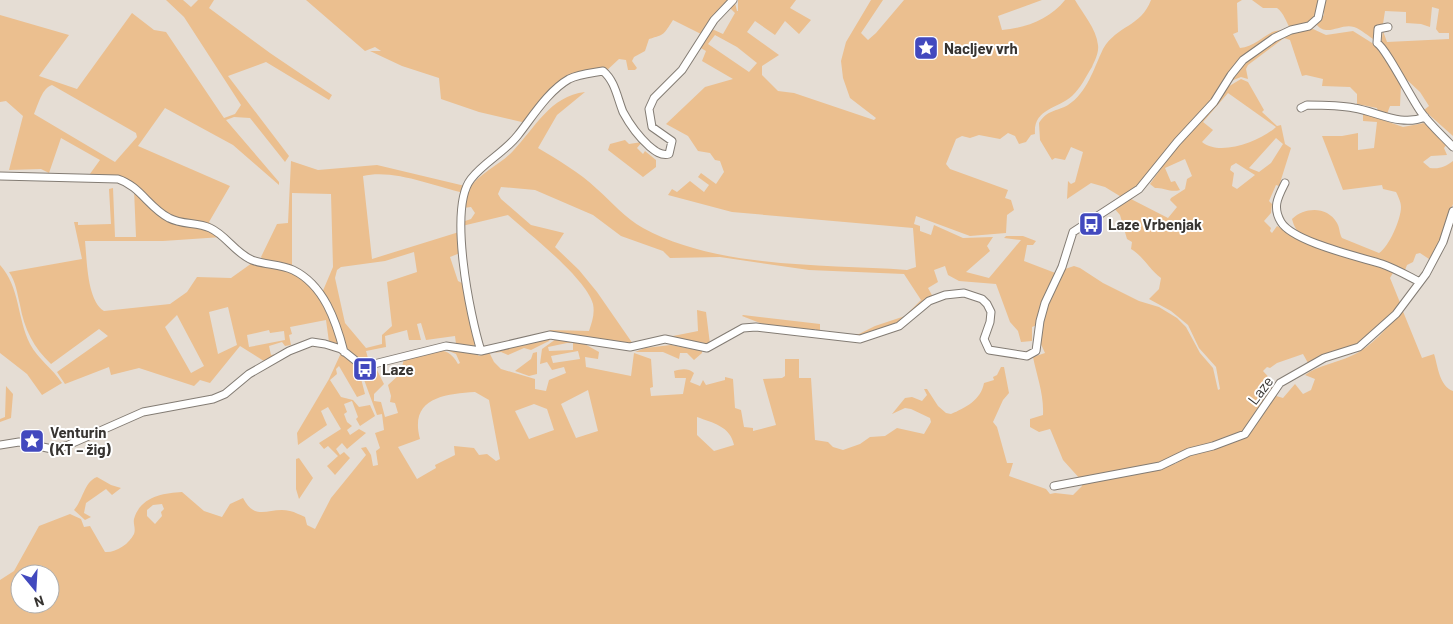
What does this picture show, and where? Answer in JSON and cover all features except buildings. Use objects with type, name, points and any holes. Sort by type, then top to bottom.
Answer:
[{"type":"street","points":[[480,350],[461,248],[461,211],[470,180],[517,137],[540,106],[562,85],[578,76],[602,71],[610,76],[623,112],[636,134],[656,152],[664,155],[669,154],[672,141],[652,127],[649,109],[657,93],[686,64],[714,20],[733,0]]},
{"type":"street","points":[[0,445],[19,442],[52,449],[66,446],[87,439],[143,412],[214,399],[225,394],[249,374],[289,351],[312,342],[325,344],[344,352],[361,365],[374,364],[446,346],[480,350],[550,335],[630,347],[665,339],[707,348],[743,328],[756,327],[860,339],[899,326],[929,301],[944,295],[964,294],[982,299],[988,304],[990,322],[984,339],[989,350],[1027,356],[1036,351],[1040,321],[1045,303],[1062,267],[1072,232],[1139,189],[1177,142],[1214,102],[1243,60],[1274,38],[1291,30],[1309,26],[1318,18],[1322,0]]},
{"type":"street","points":[[1388,27],[1378,29],[1377,43],[1385,52],[1394,70],[1425,117],[1453,147]]},
{"type":"street","points":[[1301,108],[1307,104],[1353,107],[1404,122],[1425,117]]},
{"type":"street","points":[[0,176],[118,179],[128,182],[164,216],[173,220],[209,227],[253,260],[293,270],[303,277],[326,302],[334,317],[344,352]]},
{"type":"street","points":[[1285,183],[1276,201],[1276,212],[1281,223],[1289,230],[1321,245],[1383,264],[1420,282]]},
{"type":"street","name":"Laze","points":[[1054,486],[1160,466],[1189,452],[1214,446],[1244,434],[1280,383],[1324,358],[1359,347],[1380,330],[1420,282],[1443,242],[1453,211]]},
{"type":"shaded area","points":[[166,0],[183,0],[191,7],[198,0],[214,0],[209,8],[270,53],[332,95],[329,100],[266,62],[228,76],[289,156],[285,162],[250,118],[234,117],[226,120],[279,182],[279,185],[233,145],[165,108],[138,146],[230,186],[209,222],[214,227],[165,214],[129,181],[87,178],[100,160],[61,138],[49,173],[41,169],[9,170],[23,116],[6,101],[0,102],[0,15],[69,35],[39,76],[77,89],[132,13],[154,30],[166,32],[224,118],[235,114],[241,105],[184,17]],"holes":[[[52,85],[136,133],[137,137],[115,162],[34,114],[43,93]]]},
{"type":"shaded area","points":[[306,0],[732,0],[713,15],[701,34],[673,20],[664,33],[649,39],[645,51],[634,57],[632,61],[637,68],[635,70],[628,70],[626,60],[619,59],[604,73],[566,82],[526,123],[479,112],[441,99],[439,78],[402,66],[370,51],[381,51],[375,47],[365,51]]},
{"type":"shaded area","points":[[738,0],[796,0],[790,8],[811,20],[799,34],[785,21],[775,35],[755,21],[747,32],[779,55],[762,66],[762,75],[778,91],[794,93],[874,120],[876,118],[850,98],[843,78],[841,61],[846,42],[871,0],[883,0],[861,33],[868,40],[904,0],[1042,0],[998,16],[1002,30],[1029,25],[1045,17],[1065,0],[1075,0],[1092,27],[1097,39],[1098,48],[1092,67],[1078,89],[1072,96],[1042,114],[1035,126],[1035,134],[1031,135],[1026,142],[1019,144],[1015,136],[1008,133],[1000,139],[979,135],[970,138],[962,136],[956,139],[946,164],[950,169],[1008,190],[1005,198],[1011,200],[1014,210],[1007,215],[1006,233],[970,236],[916,216],[914,224],[920,226],[920,231],[931,235],[934,225],[963,238],[993,237],[987,246],[990,251],[966,272],[989,278],[1021,240],[1004,238],[1006,236],[1023,236],[1036,241],[1033,245],[1027,245],[1024,261],[1058,274],[1037,325],[1032,327],[1032,341],[1021,342],[1018,331],[1010,322],[996,284],[959,281],[948,275],[945,266],[934,270],[938,282],[928,288],[933,297],[914,312],[884,330],[862,335],[850,335],[859,334],[875,326],[905,316],[921,300],[904,274],[809,270],[720,257],[670,258],[663,251],[621,236],[593,215],[535,190],[501,187],[498,194],[501,199],[531,225],[564,233],[555,247],[579,270],[597,292],[633,344],[547,333],[550,330],[589,331],[594,311],[588,293],[569,269],[508,215],[462,226],[462,222],[471,219],[475,213],[471,207],[463,208],[468,191],[473,183],[513,151],[544,114],[562,100],[585,92],[557,115],[538,148],[583,177],[624,215],[643,228],[672,241],[704,251],[738,258],[807,265],[907,270],[916,267],[913,228],[732,212],[668,195],[672,189],[677,192],[690,181],[704,192],[709,185],[698,177],[701,173],[716,184],[724,172],[720,161],[715,160],[710,153],[698,151],[688,136],[666,124],[705,87],[733,79],[702,61],[706,51],[699,47],[712,29],[723,34],[735,13],[728,6],[735,3],[738,11]],"holes":[[[715,35],[737,47],[757,63],[749,72],[708,44]]]},
{"type":"shaded area","points":[[1151,0],[1242,0],[1237,3],[1238,32],[1233,34],[1240,48],[1246,47],[1273,32],[1283,31],[1254,49],[1212,103],[1175,139],[1139,187],[1123,198],[1105,187],[1091,183],[1067,199],[1068,181],[1071,184],[1075,182],[1083,152],[1071,147],[1065,160],[1055,158],[1052,160],[1040,140],[1039,123],[1042,118],[1052,111],[1064,107],[1075,100],[1085,87],[1103,49],[1109,41],[1141,16]]},
{"type":"shaded area","points":[[1252,0],[1318,0],[1314,17],[1303,25],[1291,30],[1277,8],[1263,8]]},
{"type":"shaded area","points":[[1324,0],[1453,0],[1453,136],[1424,110],[1429,106],[1420,92],[1406,79],[1402,79],[1381,45],[1383,31],[1387,42],[1449,39],[1449,33],[1439,33],[1436,29],[1439,9],[1432,7],[1430,27],[1406,23],[1406,12],[1385,11],[1383,24],[1378,30],[1375,40],[1354,27],[1349,26],[1329,30],[1320,28],[1316,24],[1324,15]]},
{"type":"shaded area","points":[[1313,29],[1326,35],[1353,31],[1380,48],[1401,84],[1400,106],[1390,106],[1387,114],[1378,111],[1377,108],[1357,104],[1357,94],[1350,87],[1322,86],[1323,79],[1306,75],[1302,76],[1290,40],[1284,38],[1248,65],[1246,69],[1248,79],[1241,77],[1228,82],[1247,62],[1266,47],[1287,36]]},
{"type":"shaded area","points":[[1241,79],[1248,82],[1264,110],[1262,112],[1277,126],[1281,125],[1285,144],[1291,148],[1279,186],[1276,185],[1269,201],[1272,204],[1271,213],[1264,221],[1271,228],[1270,231],[1272,233],[1277,226],[1306,243],[1394,271],[1390,278],[1401,305],[1380,328],[1361,344],[1308,363],[1303,354],[1277,363],[1270,368],[1267,367],[1263,371],[1276,385],[1243,433],[1225,441],[1188,451],[1172,462],[1175,464],[1195,451],[1230,443],[1246,435],[1253,428],[1273,395],[1283,398],[1295,384],[1303,394],[1311,390],[1315,379],[1305,375],[1359,352],[1373,342],[1402,309],[1422,358],[1434,354],[1442,380],[1453,391],[1453,624],[0,624],[0,580],[10,574],[10,614],[60,614],[60,564],[18,564],[39,526],[70,514],[81,519],[84,527],[90,526],[105,552],[118,549],[132,538],[135,532],[134,519],[141,506],[147,501],[160,495],[182,492],[204,511],[222,517],[230,504],[243,498],[248,506],[258,512],[283,510],[296,513],[305,517],[307,525],[315,529],[331,498],[366,455],[361,448],[366,447],[371,455],[373,466],[378,465],[376,451],[380,448],[375,433],[384,430],[382,414],[377,415],[363,377],[377,370],[384,384],[374,394],[374,401],[381,402],[385,417],[398,413],[395,403],[390,402],[391,396],[388,385],[400,374],[404,359],[426,351],[441,350],[447,352],[458,364],[460,363],[456,354],[442,348],[473,351],[479,356],[489,352],[494,362],[501,369],[535,379],[535,389],[546,391],[549,380],[566,373],[564,367],[552,370],[547,362],[540,364],[542,349],[556,339],[581,342],[599,352],[598,359],[585,357],[586,367],[631,376],[634,353],[651,359],[653,387],[650,388],[651,396],[683,394],[686,378],[675,378],[674,371],[677,370],[685,369],[692,371],[694,373],[690,382],[700,386],[703,380],[706,385],[725,380],[725,377],[733,379],[735,408],[741,410],[744,427],[753,428],[753,431],[776,425],[763,379],[782,378],[785,376],[785,359],[799,359],[799,378],[811,378],[815,440],[828,442],[833,447],[843,450],[860,444],[870,437],[885,436],[897,428],[924,434],[931,422],[930,418],[905,408],[892,414],[905,398],[912,397],[922,401],[927,395],[924,389],[927,389],[938,406],[946,413],[951,414],[972,403],[980,394],[984,383],[994,380],[993,377],[997,375],[1001,367],[1004,367],[1009,393],[1003,400],[993,422],[997,427],[1007,463],[1013,463],[1009,476],[1046,489],[1050,494],[1073,495],[1082,486],[1081,480],[1063,460],[1050,429],[1039,432],[1030,427],[1030,419],[1043,415],[1041,393],[1033,357],[1045,353],[1040,342],[1042,318],[1065,269],[1074,266],[1080,268],[1103,283],[1139,301],[1159,307],[1177,318],[1186,327],[1200,353],[1213,368],[1218,390],[1220,389],[1216,367],[1199,348],[1188,325],[1171,311],[1149,299],[1159,289],[1161,278],[1131,249],[1132,242],[1127,239],[1120,215],[1114,208],[1129,198],[1168,218],[1177,207],[1170,200],[1171,198],[1185,189],[1187,179],[1192,176],[1185,159],[1165,168],[1171,182],[1175,181],[1180,190],[1173,191],[1155,188],[1150,184],[1184,135],[1216,104],[1226,88]],"holes":[[[1228,93],[1276,127],[1251,142],[1229,148],[1219,148],[1202,142],[1213,130],[1203,122]],[[1276,138],[1283,144],[1271,163],[1259,172],[1249,168]],[[1236,163],[1255,175],[1237,189],[1232,186],[1234,173],[1230,170],[1231,166]],[[567,343],[573,343],[573,350],[549,351],[548,347]],[[578,351],[580,359],[553,363],[551,356]],[[588,390],[598,431],[576,438],[561,404]],[[475,392],[489,400],[500,459],[496,461],[487,454],[479,455],[474,448],[454,446],[455,455],[435,465],[436,468],[417,479],[398,447],[420,439],[418,425],[424,407],[432,401],[452,394]],[[534,404],[547,409],[554,430],[529,439],[515,411]],[[697,417],[715,423],[729,433],[734,445],[714,451],[697,435]],[[162,504],[164,509],[161,512],[162,516],[155,524],[147,516],[147,510],[153,505]]]},
{"type":"shaded area","points":[[1363,113],[1403,127],[1424,123],[1447,144],[1444,148],[1447,155],[1431,156],[1423,162],[1430,168],[1437,168],[1453,161],[1453,204],[1438,246],[1429,259],[1420,253],[1416,254],[1413,262],[1407,265],[1405,270],[1304,236],[1296,229],[1292,219],[1303,212],[1322,211],[1333,217],[1342,238],[1379,253],[1387,245],[1394,232],[1401,207],[1396,192],[1383,189],[1382,185],[1343,190],[1322,136],[1342,136],[1358,133],[1358,150],[1374,148],[1377,122],[1363,121]]},
{"type":"shaded area","points":[[625,140],[629,144],[642,142],[637,148],[643,154],[645,151],[656,160],[656,167],[643,177],[608,150],[610,144]]},
{"type":"shaded area","points":[[291,161],[318,170],[377,165],[465,186],[464,193],[400,176],[375,174],[363,176],[372,259],[459,232],[460,253],[450,257],[458,281],[466,285],[476,342],[474,346],[456,344],[455,336],[426,340],[421,323],[417,324],[421,340],[409,340],[407,330],[385,336],[386,347],[366,351],[369,362],[359,358],[350,352],[338,335],[322,293],[333,267],[331,194],[292,193],[292,268],[263,260],[261,257],[277,224],[288,223]],"holes":[[[414,252],[417,272],[387,282],[392,326],[382,335],[382,344],[366,348],[345,323],[335,278],[337,270],[341,267],[385,261]]]},
{"type":"shaded area","points":[[113,188],[115,237],[136,237],[134,189],[161,214],[201,226],[222,237],[163,241],[85,241],[91,289],[98,306],[104,311],[170,304],[187,292],[197,277],[231,278],[252,263],[288,269],[308,283],[323,300],[333,319],[339,346],[329,342],[326,320],[290,327],[292,334],[289,335],[291,345],[285,346],[282,342],[269,346],[271,355],[282,353],[267,363],[240,346],[210,383],[200,380],[194,386],[139,368],[111,375],[109,367],[65,384],[57,372],[108,336],[99,329],[51,364],[35,345],[27,330],[15,284],[9,272],[82,259],[74,222],[78,222],[78,225],[111,224],[109,189]],"holes":[[[228,307],[237,345],[218,354],[209,312]],[[177,315],[204,366],[191,373],[165,327]],[[269,330],[270,333],[284,331],[285,340],[249,347],[247,335]]]},
{"type":"shaded area","points":[[0,265],[15,293],[30,344],[62,383],[42,395],[27,374],[0,353]]},
{"type":"shaded area","points":[[697,310],[706,312],[710,344],[668,337],[698,331]]},
{"type":"shaded area","points":[[743,315],[820,324],[820,332],[816,332],[816,329],[811,331],[765,325]]},
{"type":"shaded area","points":[[548,337],[549,341],[531,350],[524,348],[508,355],[501,352],[494,353]]},
{"type":"shaded area","points":[[671,345],[702,351],[702,353],[694,360],[687,353],[680,353],[679,359],[663,352],[635,352],[645,348]]},
{"type":"shaded area","points":[[537,352],[537,374],[529,376],[515,371],[531,359],[533,353]]},
{"type":"shaded area","points":[[341,353],[358,367],[365,394],[357,397],[339,366],[336,369],[337,374],[330,380],[341,397],[353,400],[359,407],[370,405],[375,416],[360,426],[356,419],[358,417],[352,401],[344,404],[347,412],[344,414],[347,422],[352,426],[347,430],[350,435],[359,429],[366,433],[347,449],[342,443],[336,449],[340,455],[344,452],[350,458],[335,475],[327,466],[338,456],[328,446],[324,449],[319,443],[341,429],[328,407],[321,411],[327,425],[298,445],[297,433],[329,379]]},
{"type":"shaded area","points":[[6,386],[13,394],[11,418],[0,422],[0,419],[5,417]]},
{"type":"shaded area","points":[[299,458],[313,478],[299,499],[296,489],[296,459]]},
{"type":"shaded area","points":[[97,477],[121,488],[112,495],[106,489],[86,503],[84,513],[91,517],[85,520],[74,510],[86,487]]},
{"type":"place","name":"Nacljev vrh","points":[[926,48]]},
{"type":"place","name":"Laze Vrbenjak","points":[[1091,224]]},
{"type":"place","name":"Laze","points":[[365,369]]},
{"type":"place","name":"Venturin (KT – žig)","points":[[32,441]]}]
